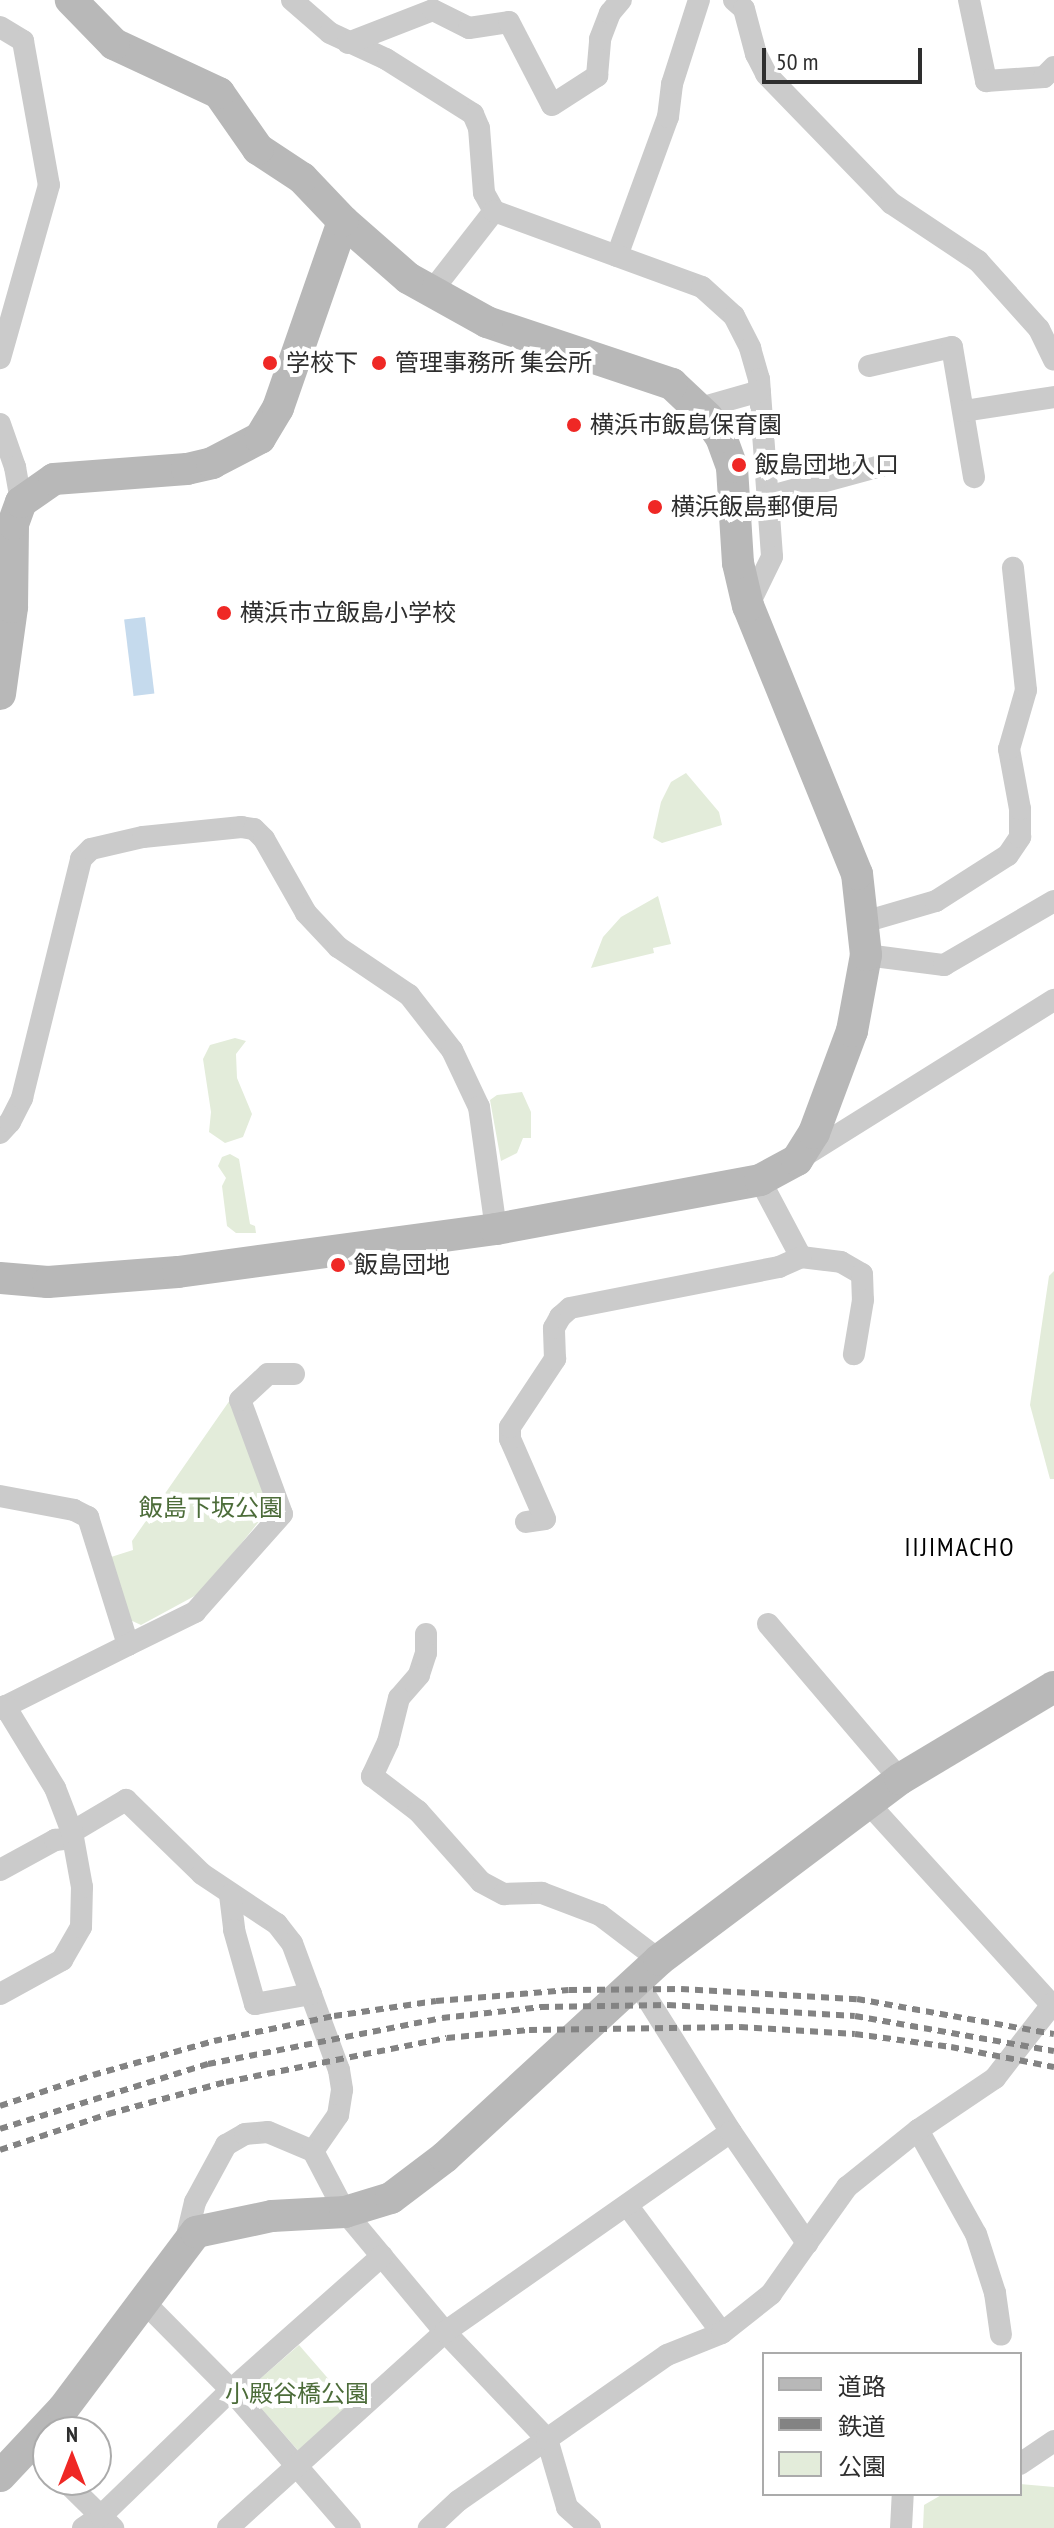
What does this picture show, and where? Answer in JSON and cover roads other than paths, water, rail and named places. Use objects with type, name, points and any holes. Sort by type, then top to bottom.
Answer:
[{"type":"street","points":[[71,0],[114,44],[219,93],[258,149],[302,178],[343,221],[408,278],[510,331],[672,384],[700,408],[721,437],[732,467],[738,563],[748,606],[857,874],[864,922],[866,955],[852,1031],[814,1133],[797,1160]]},
{"type":"street","points":[[292,0],[348,43],[386,59],[473,114],[479,128],[484,193],[494,211],[702,287],[734,316],[750,348],[760,391],[772,557],[748,606]]},
{"type":"street","points":[[348,43],[433,10],[469,28],[509,22],[552,105],[597,76],[600,39],[610,13],[621,0]]},
{"type":"street","points":[[617,256],[668,117],[672,84],[699,0]]},
{"type":"street","points":[[734,0],[744,9],[756,54],[766,74],[891,203],[978,261],[1039,329],[1054,360]]},
{"type":"street","points":[[969,0],[986,81],[1044,77],[1054,67]]},
{"type":"street","points":[[0,27],[23,41],[49,185],[0,358]]},
{"type":"street","points":[[431,292],[494,211]]},
{"type":"street","points":[[21,502],[54,479],[187,469],[212,463],[260,438],[278,408],[343,221]]},
{"type":"street","points":[[869,366],[952,347],[974,477]]},
{"type":"street","points":[[700,408],[760,391]]},
{"type":"street","points":[[964,411],[1054,397]]},
{"type":"street","points":[[0,424],[15,467],[21,502],[13,524],[12,607],[0,694]]},
{"type":"street","points":[[767,497],[884,465]]},
{"type":"street","points":[[864,922],[936,901],[1008,855],[1020,837],[1020,809],[1009,749],[1026,690],[1013,568]]},
{"type":"street","points":[[0,1133],[10,1122],[22,1098],[81,859],[91,849],[143,837],[241,827],[254,829],[264,839],[306,913],[338,947],[409,995],[452,1050],[479,1107],[496,1229]]},
{"type":"street","points":[[866,955],[944,965],[1054,901]]},
{"type":"street","points":[[0,1278],[11,1282],[48,1282],[178,1272],[496,1229],[760,1180],[1054,1000]]},
{"type":"street","points":[[760,1180],[801,1257]]},
{"type":"street","points":[[526,1522],[545,1519],[510,1439],[510,1427],[555,1359],[554,1328],[570,1308],[779,1267],[801,1257],[841,1262],[862,1274],[863,1300],[854,1354]]},
{"type":"street","points":[[0,1994],[62,1960],[81,1927],[82,1887],[73,1835],[55,1788],[3,1707],[195,1612],[282,1514],[240,1400],[268,1374],[294,1374]]},
{"type":"street","points":[[0,1496],[74,1510],[88,1517],[128,1645]]},
{"type":"street","points":[[768,1624],[900,1779]]},
{"type":"street","points":[[426,1634],[426,1653],[419,1675],[399,1698],[388,1742],[372,1776],[418,1811],[481,1882],[504,1894],[542,1893],[600,1915],[647,1969],[731,2132],[807,2243]]},
{"type":"street","points":[[59,2416],[146,2304],[196,2232],[272,2216],[345,2212],[391,2198],[445,2157],[647,1969],[900,1779],[1054,1687]]},
{"type":"street","points":[[0,1870],[55,1840],[73,1835],[126,1800],[202,1874],[277,1924],[292,1943],[339,2070],[342,2090],[338,2115],[317,2140],[313,2151]]},
{"type":"street","points":[[430,2527],[458,2501],[667,2355],[722,2333],[771,2294],[847,2187],[918,2130],[995,2078],[1053,2004],[868,1803]]},
{"type":"street","points":[[230,1895],[234,1930],[255,2004],[311,1994]]},
{"type":"street","points":[[918,2130],[976,2234],[995,2293],[1001,2335]]},
{"type":"street","points":[[184,2246],[195,2202],[226,2145],[245,2134],[268,2132],[313,2151],[345,2212],[445,2332],[547,2439],[567,2507],[590,2528]]},
{"type":"street","points":[[228,2528],[294,2465],[445,2332],[731,2132]]},
{"type":"street","points":[[627,2205],[722,2333]]},
{"type":"street","points":[[77,2496],[99,2524],[231,2390],[382,2256]]},
{"type":"street","points":[[146,2304],[231,2390],[350,2528]]},
{"type":"street","points":[[1022,2463],[1054,2441]]},
{"type":"street","points":[[0,2476],[32,2458]]},
{"type":"street","points":[[901,2528],[903,2496]]},
{"type":"water","points":[[145,617],[154,693],[134,696],[124,620]]},
{"type":"railway","points":[[0,2106],[93,2075],[214,2041],[334,2016],[436,2001],[569,1990],[681,1989],[857,1999],[1054,2034]]},
{"type":"railway","points":[[0,2129],[208,2064],[442,2018],[541,2007],[668,2005],[855,2016],[1054,2051]]},
{"type":"railway","points":[[0,2150],[108,2114],[226,2082],[447,2038],[529,2030],[740,2027],[855,2034],[951,2047],[1054,2067]]},
{"type":"place","name":"学校下","points":[[270,363]]},
{"type":"place","name":"管理事務所 集会所","points":[[379,363]]},
{"type":"place","name":"横浜市飯島保育園","points":[[574,425]]},
{"type":"place","name":"飯島団地入口","points":[[739,465]]},
{"type":"place","name":"横浜飯島郵便局","points":[[655,507]]},
{"type":"place","name":"横浜市立飯島小学校","points":[[224,613]]},
{"type":"place","name":"飯島団地","points":[[338,1265]]},
{"type":"district","name":"IIJIMACHO","points":[[960,1547]]},
{"type":"park label","name":"飯島下坂公園","points":[[211,1508]]},
{"type":"park label","name":"小殿谷橋公園","points":[[297,2394]]}]
